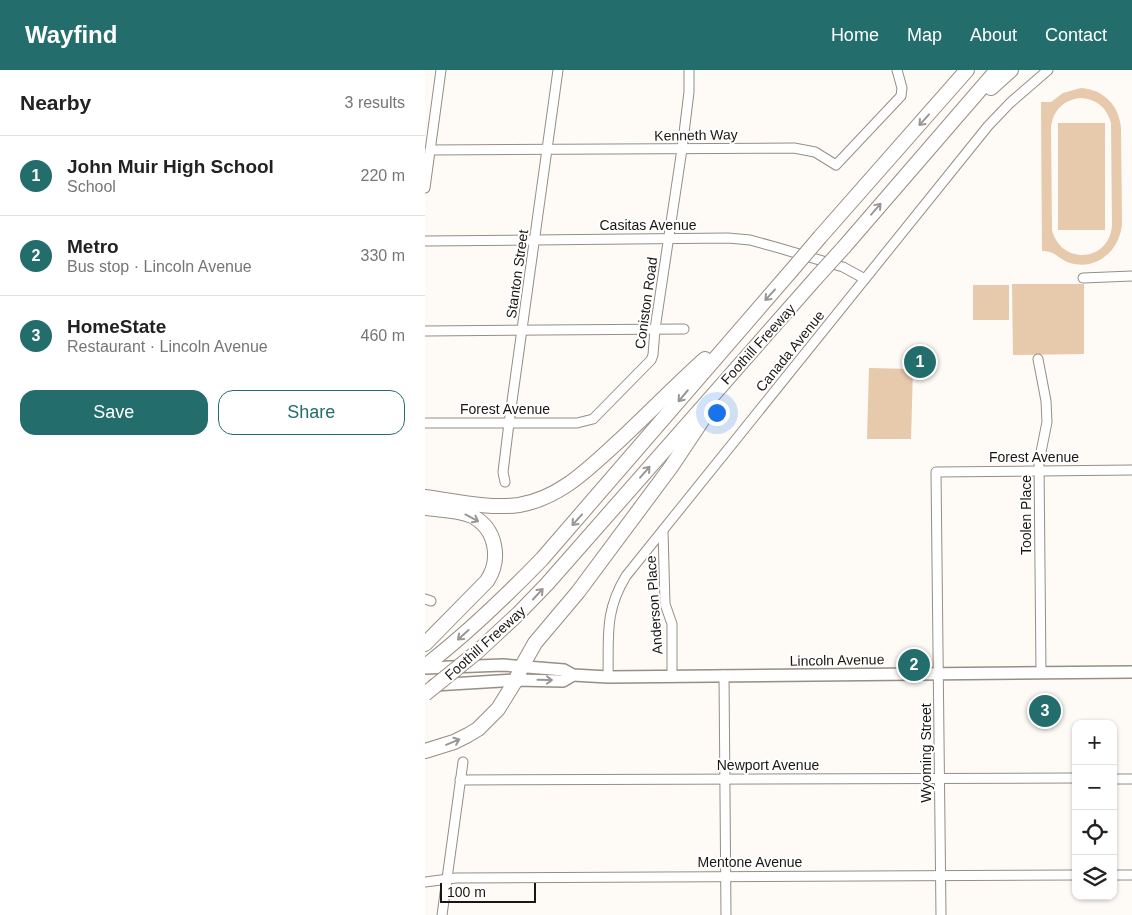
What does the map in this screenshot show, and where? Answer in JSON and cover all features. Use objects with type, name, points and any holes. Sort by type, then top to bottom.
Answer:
[{"type":"highway","points":[[941,100],[962,70]]},
{"type":"highway","name":"Foothill Freeway","points":[[425,667],[503,598],[542,559],[748,319],[967,70]]},
{"type":"highway","name":"Foothill Freeway","points":[[425,694],[477,652],[519,614],[547,584],[845,246],[997,70]]},
{"type":"highway","points":[[947,126],[1011,70]]},
{"type":"highway","points":[[425,497],[508,506],[530,502],[557,492],[580,476],[601,457],[748,319]]},
{"type":"highway","points":[[425,751],[454,742],[478,729],[498,709],[535,643],[578,592],[671,467],[733,371]]},
{"type":"highway","points":[[425,508],[465,514],[478,520],[491,536],[495,555],[493,569],[487,582],[425,644]]},
{"type":"main road","name":"Lincoln Avenue","points":[[425,667],[503,665],[518,674]]},
{"type":"main road","name":"Lincoln Avenue","points":[[425,686],[518,674],[563,680],[573,676],[672,677],[1132,672]]},
{"type":"street","points":[[425,188],[441,70]]},
{"type":"street","name":"Stanton Street","points":[[505,482],[503,472],[509,423],[558,70]]},
{"type":"street","name":"Coniston Road","points":[[586,422],[593,419],[651,360],[653,355],[655,329],[682,149],[689,92],[689,70]]},
{"type":"street","name":"Kenneth Way","points":[[430,150],[794,148],[815,152],[836,165],[901,96],[903,88],[897,70]]},
{"type":"street","name":"Canada Avenue","points":[[609,677],[609,619],[617,590],[626,576],[988,126],[1010,103],[1048,70]]},
{"type":"street","name":"Casitas Avenue","points":[[425,241],[750,240],[843,267],[865,279]]},
{"type":"street","points":[[1083,278],[1132,276]]},
{"type":"street","points":[[425,331],[684,329]]},
{"type":"street","name":"Toolen Place","points":[[1039,359],[1044,380],[1047,408],[1047,422],[1039,462],[1041,673]]},
{"type":"street","name":"Forest Avenue","points":[[425,423],[586,422]]},
{"type":"street","name":"Forest Avenue","points":[[936,472],[1132,470]]},
{"type":"street","name":"Wyoming Street","points":[[936,472],[941,915]]},
{"type":"street","name":"Anderson Place","points":[[663,531],[665,604],[672,624],[672,677]]},
{"type":"street","points":[[724,675],[725,915]]},
{"type":"street","points":[[442,915],[463,762]]},
{"type":"street","name":"Newport Avenue","points":[[460,780],[1072,778]]},
{"type":"street","points":[[1117,779],[1132,779]]},
{"type":"street","name":"Mentone Avenue","points":[[425,882],[437,882],[447,879],[1072,875]]},
{"type":"street","points":[[1117,875],[1132,875]]},
{"type":"shaded area","points":[[1081,88],[1097,92],[1114,106],[1120,120],[1122,224],[1117,242],[1112,250],[1098,261],[1089,264],[1070,263],[1051,252],[1042,251],[1041,102],[1051,102],[1063,93]],"holes":[[[1075,99],[1087,99],[1101,105],[1111,123],[1112,225],[1109,237],[1103,246],[1095,252],[1085,255],[1074,254],[1065,250],[1057,242],[1052,230],[1051,129],[1056,112],[1060,107]]]},
{"type":"shaded area","points":[[1058,123],[1105,123],[1105,230],[1058,230]]},
{"type":"shaded area","points":[[1012,284],[1084,284],[1084,354],[1013,355]]},
{"type":"shaded area","points":[[973,285],[1009,285],[1009,320],[973,320]]},
{"type":"shaded area","points":[[869,368],[913,369],[911,439],[867,439]]},
{"type":"place","name":"John Muir High School","points":[[920,362]]},
{"type":"place","name":"Metro","points":[[914,665]]},
{"type":"place","name":"HomeState","points":[[1045,711]]}]
